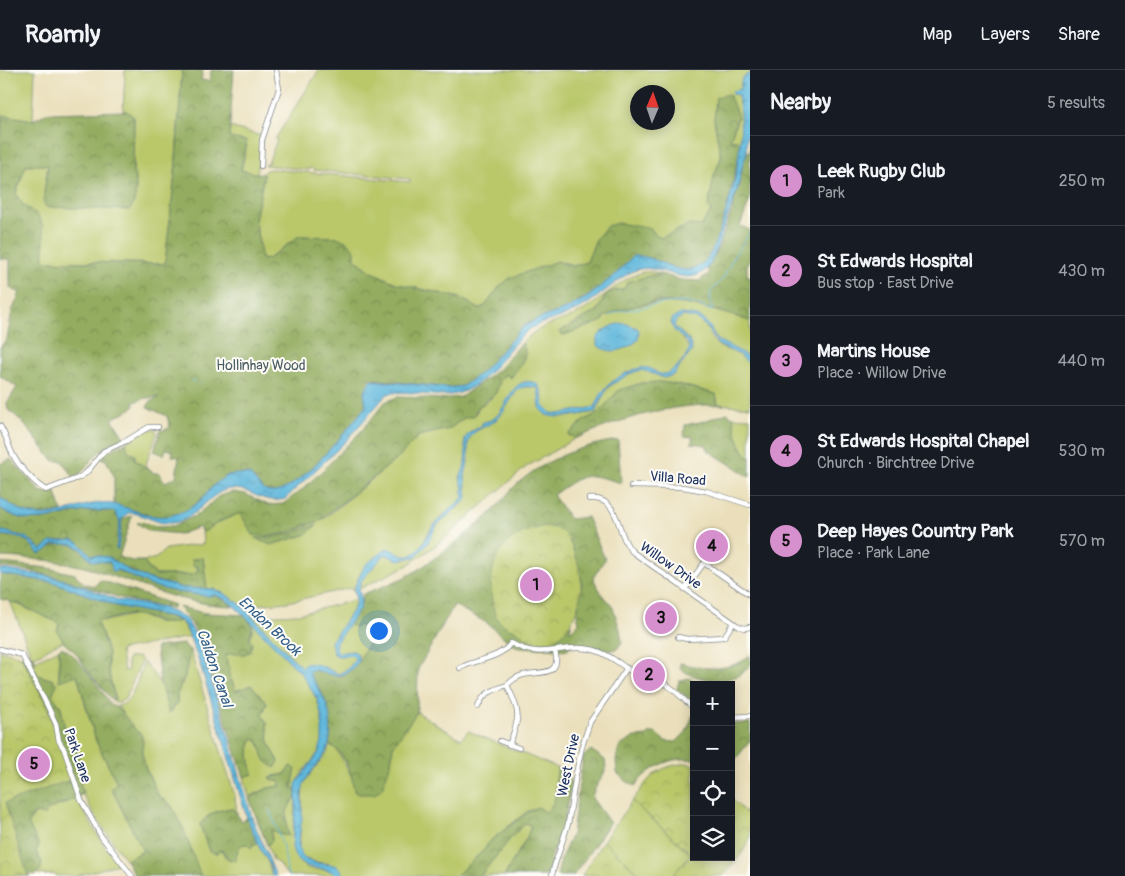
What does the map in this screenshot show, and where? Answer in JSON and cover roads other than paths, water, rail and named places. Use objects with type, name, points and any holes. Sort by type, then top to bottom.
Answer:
[{"type":"street","points":[[261,166],[262,140],[279,89],[276,70]]},
{"type":"street","points":[[0,426],[14,458],[39,487],[46,490],[78,478],[104,452],[149,426],[158,427]]},
{"type":"street","name":"Villa Road","points":[[631,486],[683,487],[706,491],[750,505]]},
{"type":"street","name":"Willow Drive","points":[[589,499],[602,500],[608,503],[619,523],[628,548],[733,623],[744,628],[750,627]]},
{"type":"street","points":[[685,588],[704,562],[750,595]]},
{"type":"street","points":[[678,637],[687,639],[724,637],[733,623]]},
{"type":"street","points":[[460,668],[477,660],[500,654],[511,644],[518,648],[539,653],[580,648],[606,654],[643,677],[669,686],[690,704]]},
{"type":"street","name":"Park Lane","points":[[0,649],[22,655],[52,715],[59,742],[64,749],[80,800],[101,836],[132,876]]},
{"type":"street","points":[[478,707],[481,698],[486,693],[507,685],[519,676],[549,671],[555,667],[558,661],[555,651]]},
{"type":"street","name":"West Drive","points":[[552,876],[568,824],[582,746],[590,722],[627,668]]},
{"type":"street","points":[[507,685],[513,698],[518,720],[509,744]]},
{"type":"street","points":[[735,717],[750,716]]},
{"type":"street","points":[[500,741],[518,748]]},
{"type":"water","points":[[750,73],[750,131],[747,135],[746,156],[738,188],[711,263],[702,272],[693,276],[683,276],[652,269],[631,272],[580,308],[531,328],[481,381],[462,392],[444,395],[406,392],[387,394],[344,443],[285,499],[269,500],[243,490],[229,489],[222,491],[191,515],[177,522],[163,523],[134,513],[128,513],[122,519],[118,549],[116,549],[120,521],[114,511],[83,511],[48,518],[30,519],[20,518],[0,508],[0,497],[18,509],[38,515],[54,514],[97,503],[105,503],[149,515],[167,516],[190,508],[202,499],[220,480],[236,474],[250,475],[261,488],[267,491],[281,491],[307,472],[322,458],[366,406],[364,392],[371,380],[449,388],[463,386],[482,372],[523,327],[538,319],[566,309],[589,296],[616,274],[633,256],[644,257],[683,270],[693,269],[702,264],[711,253],[725,215],[739,156],[740,115],[738,95],[731,92],[740,89],[742,78]]},
{"type":"water","points":[[681,314],[696,316],[705,321],[717,340],[750,359],[750,364],[738,354],[718,345],[708,328],[697,319],[684,316],[676,320],[674,326],[688,340],[692,351],[673,375],[664,378],[640,370],[629,374],[608,387],[595,412],[559,417],[546,415],[541,409],[538,388],[527,387],[517,390],[495,421],[476,431],[470,437],[465,476],[467,499],[437,525],[427,544],[415,557],[398,560],[385,554],[361,581],[359,589],[360,608],[335,644],[338,653],[353,651],[357,653],[359,661],[350,671],[342,675],[333,675],[313,670],[309,674],[329,711],[331,728],[329,746],[304,784],[299,837],[299,848],[304,858],[316,863],[337,866],[342,871],[343,876],[335,876],[334,873],[328,870],[304,865],[295,855],[292,846],[296,784],[319,752],[322,741],[322,718],[318,701],[302,674],[243,614],[227,600],[215,595],[177,592],[152,586],[118,570],[113,572],[110,562],[92,561],[80,548],[72,544],[54,544],[39,554],[29,542],[18,537],[0,535],[0,532],[4,531],[28,538],[41,550],[51,542],[73,540],[79,543],[91,555],[108,557],[131,572],[155,581],[183,588],[214,589],[239,603],[302,668],[305,664],[314,664],[338,674],[348,668],[355,658],[352,655],[338,656],[334,654],[331,642],[354,608],[356,600],[354,588],[365,565],[387,549],[391,549],[400,555],[407,556],[413,554],[437,522],[463,498],[460,478],[465,465],[466,437],[482,426],[482,423],[492,420],[514,389],[525,382],[536,383],[541,391],[543,405],[551,413],[559,414],[595,407],[607,386],[630,371],[643,368],[660,374],[668,373],[681,363],[689,349],[688,343],[674,330],[671,322],[673,318]]},
{"type":"water","points":[[624,323],[639,330],[638,340],[628,347],[613,351],[597,345],[597,338],[602,332],[612,326]]},
{"type":"water","points":[[0,569],[68,581],[118,600],[163,608],[183,617],[188,622],[197,638],[252,818],[276,876],[272,876],[270,865],[260,849],[247,818],[200,664],[182,622],[172,617],[117,606],[53,582],[0,574]]},
{"type":"waterway","points":[[609,316],[622,311],[674,302],[693,304],[712,311],[710,293],[724,277],[734,256],[750,232]]},
{"type":"waterway","points":[[269,810],[281,841],[287,873],[290,876]]},
{"type":"place","name":"St Edwards Hospital Chapel","points":[[712,546]]},
{"type":"place","name":"Leek Rugby Club","points":[[536,585]]},
{"type":"place","name":"Martins House","points":[[661,618]]},
{"type":"place","name":"St Edwards Hospital","points":[[649,675]]},
{"type":"place","name":"Deep Hayes Country Park","points":[[34,764]]},
{"type":"park label","name":"Hollinhay Wood","points":[[261,365]]},
{"type":"water label","name":"Endon Brook","points":[[270,626]]},
{"type":"water label","name":"Caldon Canal","points":[[215,668]]}]
